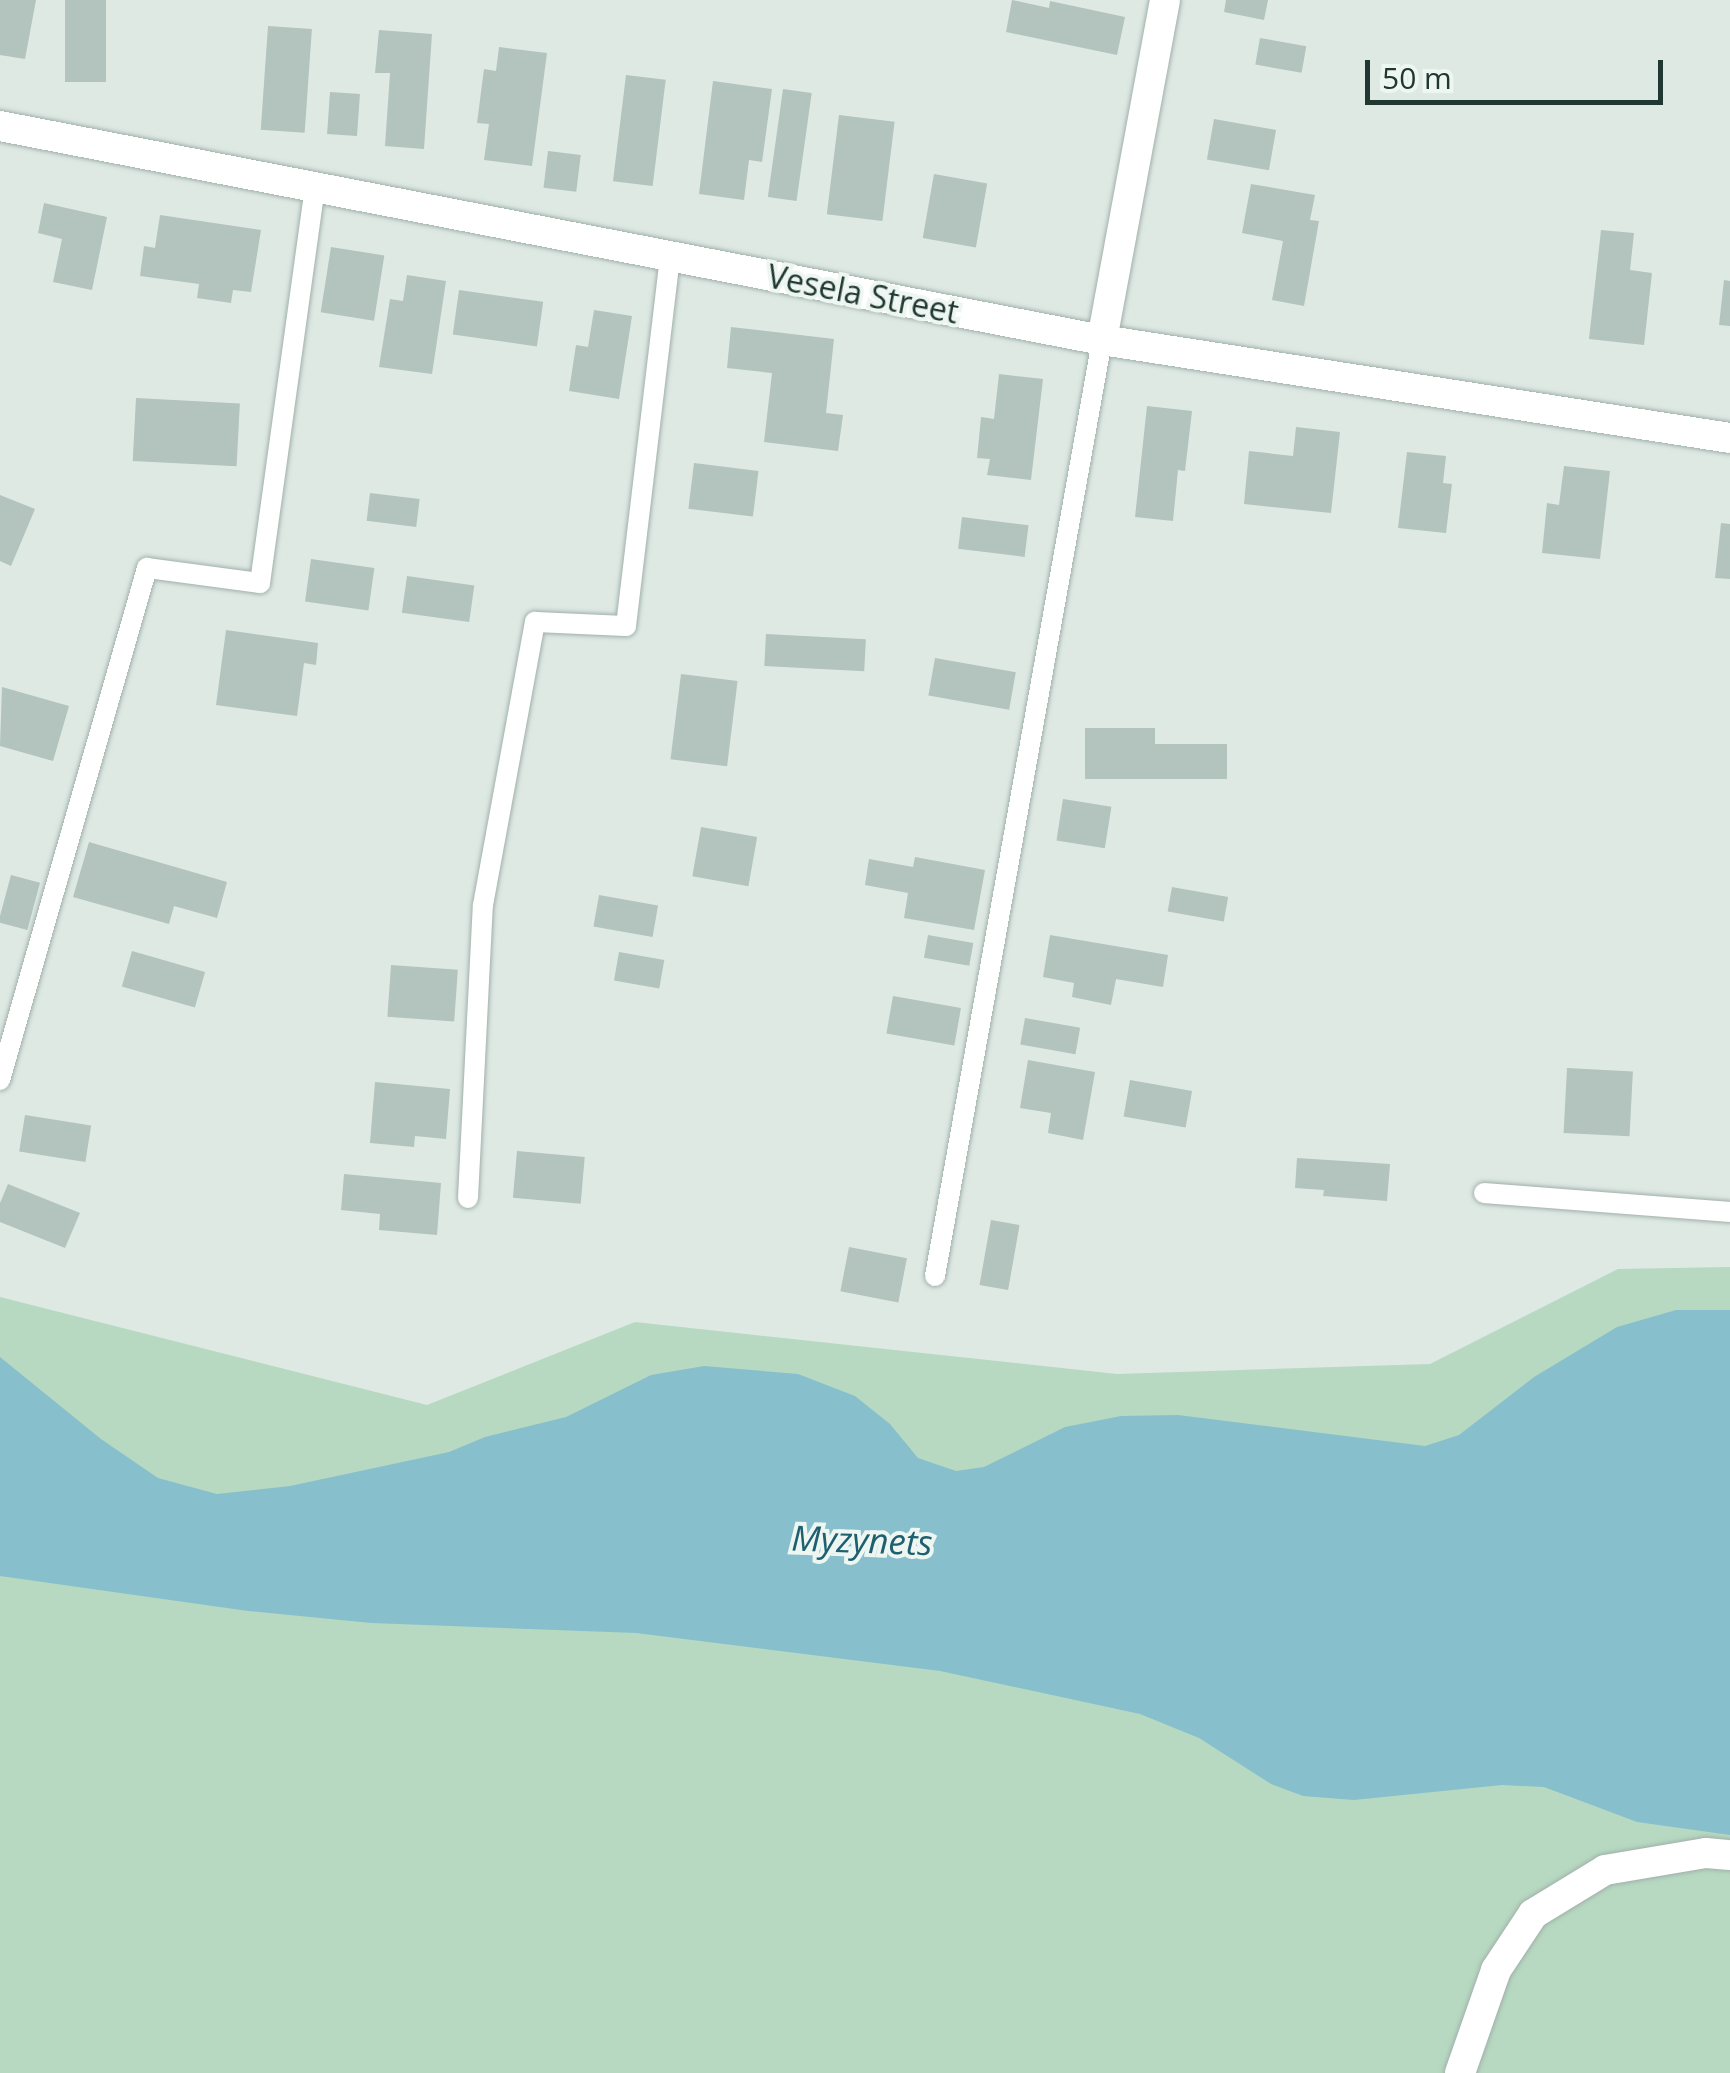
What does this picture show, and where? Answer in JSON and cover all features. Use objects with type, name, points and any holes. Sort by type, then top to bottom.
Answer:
[{"type":"street","points":[[1102,340],[1165,0]]},
{"type":"street","name":"Vesela Street","points":[[0,126],[1102,340],[1730,438]]},
{"type":"street","points":[[1460,2073],[1496,1970],[1533,1914],[1605,1870],[1706,1853],[1730,1855]]},
{"type":"lane","points":[[0,1080],[147,568],[260,583],[315,187]]},
{"type":"lane","points":[[468,1198],[483,905],[535,622],[626,626],[670,256]]},
{"type":"lane","points":[[935,1276],[1102,340]]},
{"type":"lane","points":[[1484,1193],[1730,1212]]},
{"type":"green space","points":[[1730,1267],[1730,2073],[0,2073],[0,1297],[427,1405],[635,1322],[1117,1374],[1430,1364],[1618,1269]]},
{"type":"water","name":"Myzynets","points":[[1676,1310],[1730,1310],[1730,1835],[1637,1822],[1544,1787],[1502,1785],[1354,1800],[1303,1796],[1271,1784],[1199,1738],[1140,1714],[940,1671],[636,1633],[371,1623],[248,1611],[0,1576],[0,1357],[101,1439],[158,1478],[217,1494],[290,1486],[449,1452],[485,1437],[566,1417],[651,1375],[704,1366],[798,1374],[855,1396],[890,1424],[918,1458],[956,1471],[984,1467],[1065,1427],[1121,1416],[1178,1415],[1425,1446],[1459,1435],[1534,1377],[1617,1327]]},
{"type":"building","points":[[0,0],[36,0],[25,59],[0,55]]},
{"type":"building","points":[[65,0],[106,0],[106,82],[65,82]]},
{"type":"building","points":[[1012,0],[1049,8],[1050,1],[1125,17],[1117,55],[1006,32]]},
{"type":"building","points":[[1226,0],[1268,0],[1264,20],[1224,12]]},
{"type":"building","points":[[268,26],[312,29],[305,133],[261,130]]},
{"type":"building","points":[[379,30],[432,34],[424,149],[385,146],[390,73],[375,73]]},
{"type":"building","points":[[1260,38],[1306,46],[1302,73],[1255,65]]},
{"type":"building","points":[[499,47],[547,53],[532,166],[484,160],[489,124],[477,123],[484,69],[496,71]]},
{"type":"building","points":[[626,75],[666,80],[653,186],[613,181]]},
{"type":"building","points":[[713,81],[772,89],[762,162],[749,160],[744,200],[699,194]]},
{"type":"building","points":[[783,89],[812,93],[797,201],[768,197]]},
{"type":"building","points":[[330,92],[360,94],[357,136],[327,134]]},
{"type":"building","points":[[839,115],[895,122],[882,221],[827,214]]},
{"type":"building","points":[[1214,119],[1276,130],[1269,170],[1207,159]]},
{"type":"building","points":[[548,151],[581,155],[576,192],[543,188]]},
{"type":"building","points":[[934,174],[987,183],[976,247],[923,238]]},
{"type":"building","points":[[1251,184],[1315,195],[1310,220],[1319,221],[1304,306],[1272,300],[1283,241],[1242,233]]},
{"type":"building","points":[[44,203],[107,217],[92,290],[53,282],[62,239],[38,233]]},
{"type":"building","points":[[160,215],[261,230],[251,292],[233,290],[231,303],[197,298],[199,284],[140,276],[144,246],[155,248]]},
{"type":"building","points":[[1601,230],[1634,233],[1630,270],[1652,273],[1644,345],[1589,339]]},
{"type":"building","points":[[331,247],[384,255],[374,321],[321,312]]},
{"type":"building","points":[[407,275],[446,281],[432,374],[379,367],[390,299],[403,301]]},
{"type":"building","points":[[1724,280],[1730,281],[1730,326],[1719,325]]},
{"type":"building","points":[[459,290],[543,302],[537,346],[453,335]]},
{"type":"building","points":[[594,310],[632,316],[619,399],[569,391],[576,345],[588,347]]},
{"type":"building","points":[[731,327],[834,339],[826,413],[843,415],[838,451],[764,442],[772,373],[727,368]]},
{"type":"building","points":[[999,374],[1043,379],[1031,480],[987,475],[990,459],[977,458],[981,417],[994,419]]},
{"type":"building","points":[[136,398],[240,403],[237,466],[133,461]]},
{"type":"building","points":[[1147,406],[1192,411],[1185,471],[1178,470],[1173,521],[1135,517]]},
{"type":"building","points":[[1296,427],[1340,432],[1331,513],[1244,504],[1249,451],[1293,456]]},
{"type":"building","points":[[1407,452],[1446,456],[1443,483],[1452,484],[1446,533],[1398,528]]},
{"type":"building","points":[[694,463],[759,471],[753,517],[688,509]]},
{"type":"building","points":[[1564,466],[1610,471],[1600,559],[1542,553],[1547,503],[1559,505]]},
{"type":"building","points":[[370,493],[420,499],[416,527],[367,521]]},
{"type":"building","points":[[0,495],[35,509],[11,566],[0,561]]},
{"type":"building","points":[[962,517],[1029,525],[1025,557],[958,549]]},
{"type":"building","points":[[1721,523],[1730,524],[1730,579],[1715,578]]},
{"type":"building","points":[[311,559],[374,568],[368,610],[305,602]]},
{"type":"building","points":[[407,576],[474,585],[469,622],[402,613]]},
{"type":"building","points":[[226,630],[318,643],[316,665],[304,663],[297,716],[216,705]]},
{"type":"building","points":[[766,634],[866,639],[864,671],[764,666]]},
{"type":"building","points":[[935,658],[1016,672],[1009,710],[928,695]]},
{"type":"building","points":[[681,674],[738,681],[727,766],[671,759]]},
{"type":"building","points":[[2,687],[69,706],[53,761],[0,746]]},
{"type":"building","points":[[1085,728],[1155,728],[1155,744],[1227,744],[1227,779],[1085,779]]},
{"type":"building","points":[[1063,799],[1111,807],[1105,848],[1056,840]]},
{"type":"building","points":[[701,827],[757,837],[748,886],[692,876]]},
{"type":"building","points":[[89,842],[227,882],[217,918],[174,906],[169,924],[73,897]]},
{"type":"building","points":[[915,857],[985,870],[974,930],[904,918],[908,893],[865,885],[869,859],[913,867]]},
{"type":"building","points":[[11,875],[40,883],[27,930],[0,923]]},
{"type":"building","points":[[1172,887],[1228,897],[1224,922],[1168,912]]},
{"type":"building","points":[[599,895],[658,905],[653,937],[593,927]]},
{"type":"building","points":[[928,935],[973,943],[969,966],[924,958]]},
{"type":"building","points":[[1050,935],[1168,955],[1163,987],[1116,979],[1111,1005],[1072,997],[1074,983],[1043,977]]},
{"type":"building","points":[[132,951],[205,972],[195,1008],[122,987]]},
{"type":"building","points":[[619,952],[664,960],[659,989],[614,981]]},
{"type":"building","points":[[391,965],[458,970],[454,1022],[387,1017]]},
{"type":"building","points":[[893,996],[961,1008],[954,1045],[886,1033]]},
{"type":"building","points":[[1025,1018],[1080,1028],[1075,1054],[1020,1045]]},
{"type":"building","points":[[1028,1060],[1095,1072],[1083,1140],[1048,1133],[1051,1113],[1020,1108]]},
{"type":"building","points":[[1567,1068],[1633,1071],[1630,1136],[1564,1133]]},
{"type":"building","points":[[1130,1080],[1192,1091],[1186,1127],[1124,1116]]},
{"type":"building","points":[[375,1082],[450,1089],[446,1139],[415,1136],[414,1147],[370,1143]]},
{"type":"building","points":[[25,1115],[91,1125],[85,1162],[19,1152]]},
{"type":"building","points":[[517,1151],[585,1157],[581,1204],[513,1198]]},
{"type":"building","points":[[1297,1158],[1390,1164],[1387,1201],[1323,1196],[1324,1190],[1295,1188]]},
{"type":"building","points":[[344,1174],[441,1183],[437,1235],[379,1230],[380,1214],[341,1210]]},
{"type":"building","points":[[8,1184],[80,1213],[65,1248],[0,1222],[0,1203]]},
{"type":"building","points":[[991,1220],[1020,1225],[1008,1290],[980,1285]]},
{"type":"building","points":[[849,1247],[907,1258],[898,1302],[840,1291]]}]
